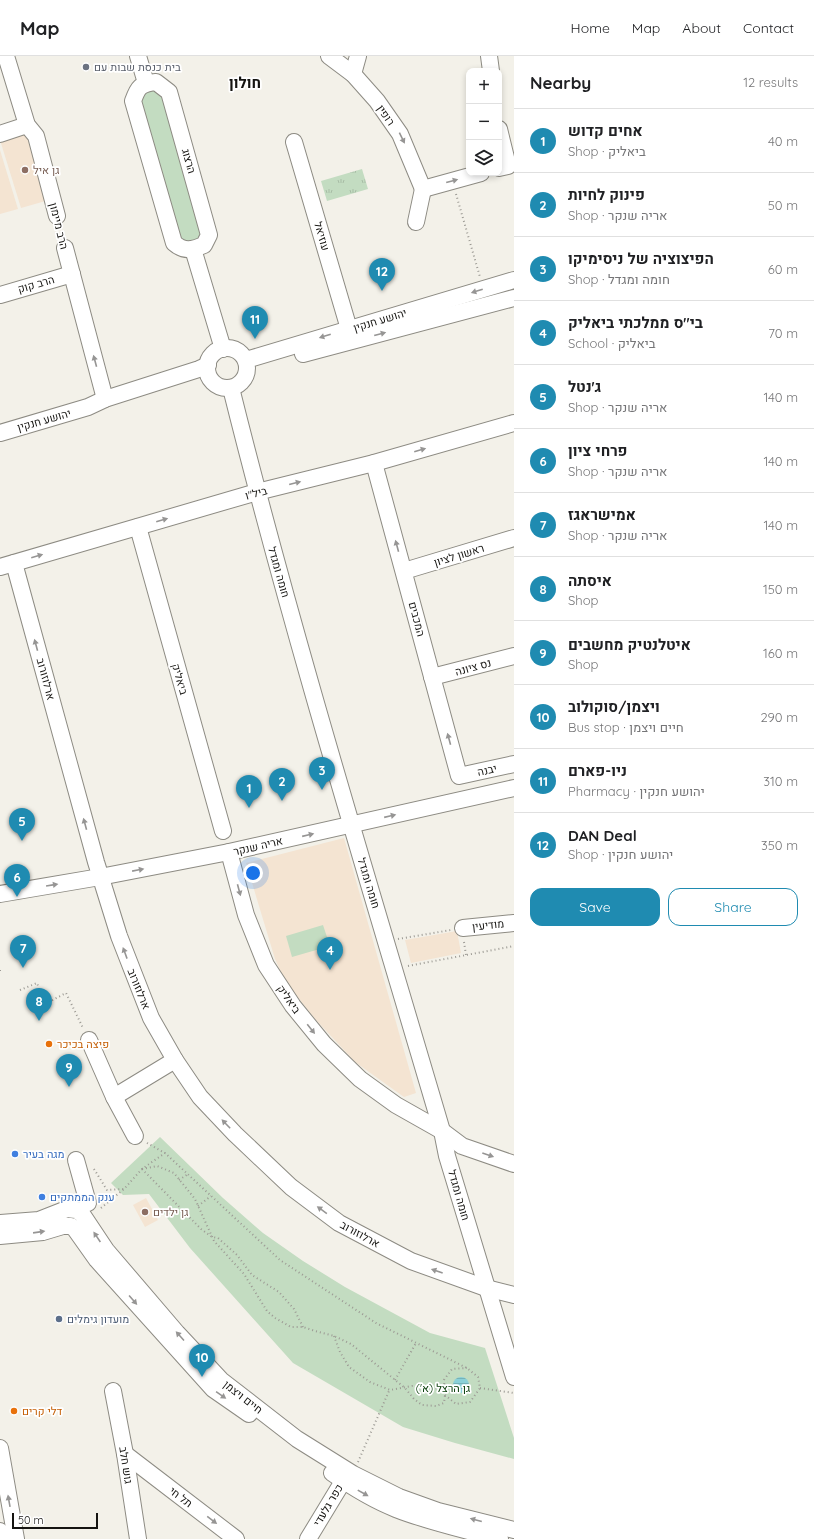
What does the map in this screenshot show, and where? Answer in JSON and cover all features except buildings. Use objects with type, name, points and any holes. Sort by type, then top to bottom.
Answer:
[{"type":"street","name":"הרב מיימון","points":[[6,56],[27,125],[36,136],[57,216]]},
{"type":"street","points":[[138,56],[146,83],[137,89],[133,101],[174,243],[180,248],[193,249],[223,349]]},
{"type":"street","name":"רופין","points":[[329,56],[353,74],[377,101],[400,134],[423,189]]},
{"type":"street","points":[[353,74],[358,56]]},
{"type":"street","points":[[489,56],[491,68]]},
{"type":"street","name":"הרצוג","points":[[146,83],[156,82],[169,92],[209,235],[204,245],[193,249]]},
{"type":"street","points":[[0,134],[27,125]]},
{"type":"street","points":[[500,140],[504,167]]},
{"type":"street","name":"עוזיאל","points":[[294,142],[349,329]]},
{"type":"street","points":[[416,222],[423,189],[470,176]]},
{"type":"street","name":"הרב מיימון","points":[[65,248],[105,399]]},
{"type":"street","name":"הרב קוק","points":[[0,295],[72,274]]},
{"type":"street","name":"יהושע חנקין","points":[[246,364],[349,329],[514,280]]},
{"type":"street","name":"יהושע חנקין","points":[[246,364],[514,298]]},
{"type":"street","points":[[223,349],[234,349],[243,355],[246,364],[246,375],[237,386],[231,388],[218,386],[209,371],[213,355],[223,349]]},
{"type":"street","name":"יהושע חנקין","points":[[0,433],[88,407],[105,399],[199,369],[209,371]]},
{"type":"street","name":"יהושע חנקין","points":[[88,407],[108,406],[202,376],[209,371]]},
{"type":"street","name":"חומה ומגדל","points":[[231,388],[257,492],[344,804],[352,825],[387,941],[486,1288],[514,1378]]},
{"type":"street","name":"ביל\"ו","points":[[7,565],[257,492],[374,463],[514,423]]},
{"type":"street","name":"המכבים","points":[[374,463],[459,776]]},
{"type":"street","name":"ביאליק","points":[[138,527],[223,831]]},
{"type":"street","name":"ראשון לציון","points":[[404,571],[514,538]]},
{"type":"street","name":"ארלוזורוב","points":[[7,565],[100,877],[134,978],[151,1018],[175,1060],[200,1097],[235,1134],[291,1187],[346,1226],[411,1261],[486,1288],[514,1295]]},
{"type":"street","name":"נס ציונה","points":[[432,678],[514,656]]},
{"type":"street","name":"יבנה","points":[[459,776],[514,764]]},
{"type":"street","name":"אריה שנקר","points":[[0,894],[100,877],[229,852],[514,788]]},
{"type":"street","name":"ביאליק","points":[[229,852],[246,915],[266,965],[293,1006],[324,1044],[360,1080],[404,1109],[442,1130],[462,1146],[514,1164]]},
{"type":"street","name":"מודיעין","points":[[463,928],[514,923]]},
{"type":"street","points":[[89,1040],[114,1097],[135,1136]]},
{"type":"street","points":[[114,1097],[175,1060]]},
{"type":"street","points":[[404,1109],[419,1108],[432,1100]]},
{"type":"street","points":[[448,1156],[462,1146]]},
{"type":"street","points":[[0,1223],[39,1220],[67,1209],[86,1212],[91,1195],[85,1166]]},
{"type":"street","name":"חיים ויצמן","points":[[86,1212],[106,1250],[177,1333],[221,1380],[297,1439],[348,1475],[363,1494],[395,1509],[433,1522],[500,1539]]},
{"type":"street","name":"חיים ויצמן","points":[[0,1236],[43,1232],[63,1226],[71,1226],[75,1229],[97,1260],[213,1389],[348,1475],[399,1497],[438,1510],[514,1530]]},
{"type":"street","points":[[459,1278],[472,1268],[478,1259]]},
{"type":"street","name":"גוש חלב","points":[[112,1391],[125,1454],[138,1539]]},
{"type":"street","points":[[0,1448],[16,1539]]},
{"type":"street","name":"תל חי","points":[[125,1454],[236,1539]]},
{"type":"street","points":[[130,1483],[137,1475],[149,1473]]},
{"type":"street","name":"כפר גלעדי","points":[[308,1539],[348,1475]]},
{"type":"street","points":[[0,1531],[1,1539]]},
{"type":"path","points":[[452,181],[483,289]]},
{"type":"path","points":[[387,941],[463,928]]},
{"type":"path","points":[[395,969],[514,946]]},
{"type":"path","points":[[20,990],[37,983],[45,1004],[44,1008]]},
{"type":"path","points":[[45,1004],[66,994],[89,1040]]},
{"type":"path","points":[[135,1136],[165,1153],[280,1260],[376,1323],[467,1368],[478,1377],[480,1388],[470,1402],[456,1404],[445,1395]]},
{"type":"path","points":[[86,1212],[124,1189],[142,1169],[165,1153]]},
{"type":"path","points":[[85,1166],[107,1190],[124,1189]]},
{"type":"path","points":[[142,1169],[157,1166],[174,1173],[195,1200],[212,1237],[231,1261],[244,1274],[266,1311],[286,1325],[291,1327],[303,1327],[334,1336],[352,1344],[405,1388],[414,1400],[422,1405],[436,1406],[444,1404],[444,1380],[452,1369],[467,1368]]},
{"type":"path","points":[[142,1169],[201,1229],[212,1237],[218,1238],[228,1246],[252,1275],[279,1292],[294,1309],[303,1327]]},
{"type":"path","points":[[179,1180],[188,1174]]},
{"type":"path","points":[[198,1207],[212,1196]]},
{"type":"path","points":[[334,1336],[340,1352],[349,1367],[370,1382],[390,1390],[412,1386],[444,1389]]},
{"type":"path","points":[[395,1380],[416,1342]]},
{"type":"path","points":[[480,1388],[514,1393]]},
{"type":"path","points":[[348,1475],[390,1390]]},
{"type":"shaded area","name":"גן איל","points":[[25,129],[32,138],[49,200],[21,208],[0,140]]},
{"type":"shaded area","points":[[0,150],[18,209],[0,214]]},
{"type":"shaded area","points":[[344,838],[416,1093],[404,1097],[355,1062],[315,1019],[285,981],[275,959],[246,863]]},
{"type":"shaded area","points":[[457,931],[461,953],[411,963],[405,940]]},
{"type":"shaded area","name":"גן ילדים","points":[[146,1198],[158,1220],[145,1227],[133,1205]]},
{"type":"green space","points":[[146,83],[169,92],[209,235],[180,248],[137,89]]},
{"type":"green space","points":[[362,169],[368,189],[327,201],[321,181]]},
{"type":"green space","points":[[323,925],[330,946],[292,957],[286,936]]},
{"type":"green space","name":"גן הרצל (א')","points":[[160,1137],[223,1198],[263,1233],[303,1261],[345,1287],[430,1333],[485,1348],[514,1438],[514,1459],[403,1427],[293,1363],[190,1248],[149,1194],[123,1195],[111,1183]]},
{"type":"water","points":[[461,1377],[467,1379],[469,1385],[467,1391],[461,1393],[455,1391],[453,1385],[455,1379]]},
{"type":"place","name":"בית כנסת שבות עם","points":[[86,67]]},
{"type":"place","name":"גן איל","points":[[25,170]]},
{"type":"place","name":"DAN Deal","points":[[382,291]]},
{"type":"place","name":"ניו-פארם","points":[[255,339]]},
{"type":"place","name":"הפיצוציה של ניסימיקו","points":[[322,790]]},
{"type":"place","name":"פינוק לחיות","points":[[282,801]]},
{"type":"place","name":"אחים קדוש","points":[[249,808]]},
{"type":"place","name":"ג'נטל","points":[[22,841]]},
{"type":"place","name":"פרחי ציון","points":[[17,897]]},
{"type":"place","name":"אמישראגז","points":[[23,968]]},
{"type":"place","name":"בי\"ס ממלכתי ביאליק","points":[[330,970]]},
{"type":"place","name":"איסתה","points":[[39,1021]]},
{"type":"place","name":"פיצה בכיכר","points":[[49,1044]]},
{"type":"place","name":"איטלנטיק מחשבים","points":[[69,1087]]},
{"type":"place","name":"מגה בעיר","points":[[15,1154]]},
{"type":"place","name":"ענק הממתקים","points":[[42,1197]]},
{"type":"place","name":"גן ילדים","points":[[145,1212]]},
{"type":"place","name":"מועדון גימלים","points":[[59,1319]]},
{"type":"place","name":"ויצמן/סוקולוב","points":[[202,1377]]},
{"type":"place","name":"דלי קרים","points":[[14,1411]]},
{"type":"district","name":"חולון","points":[[245,82]]}]
